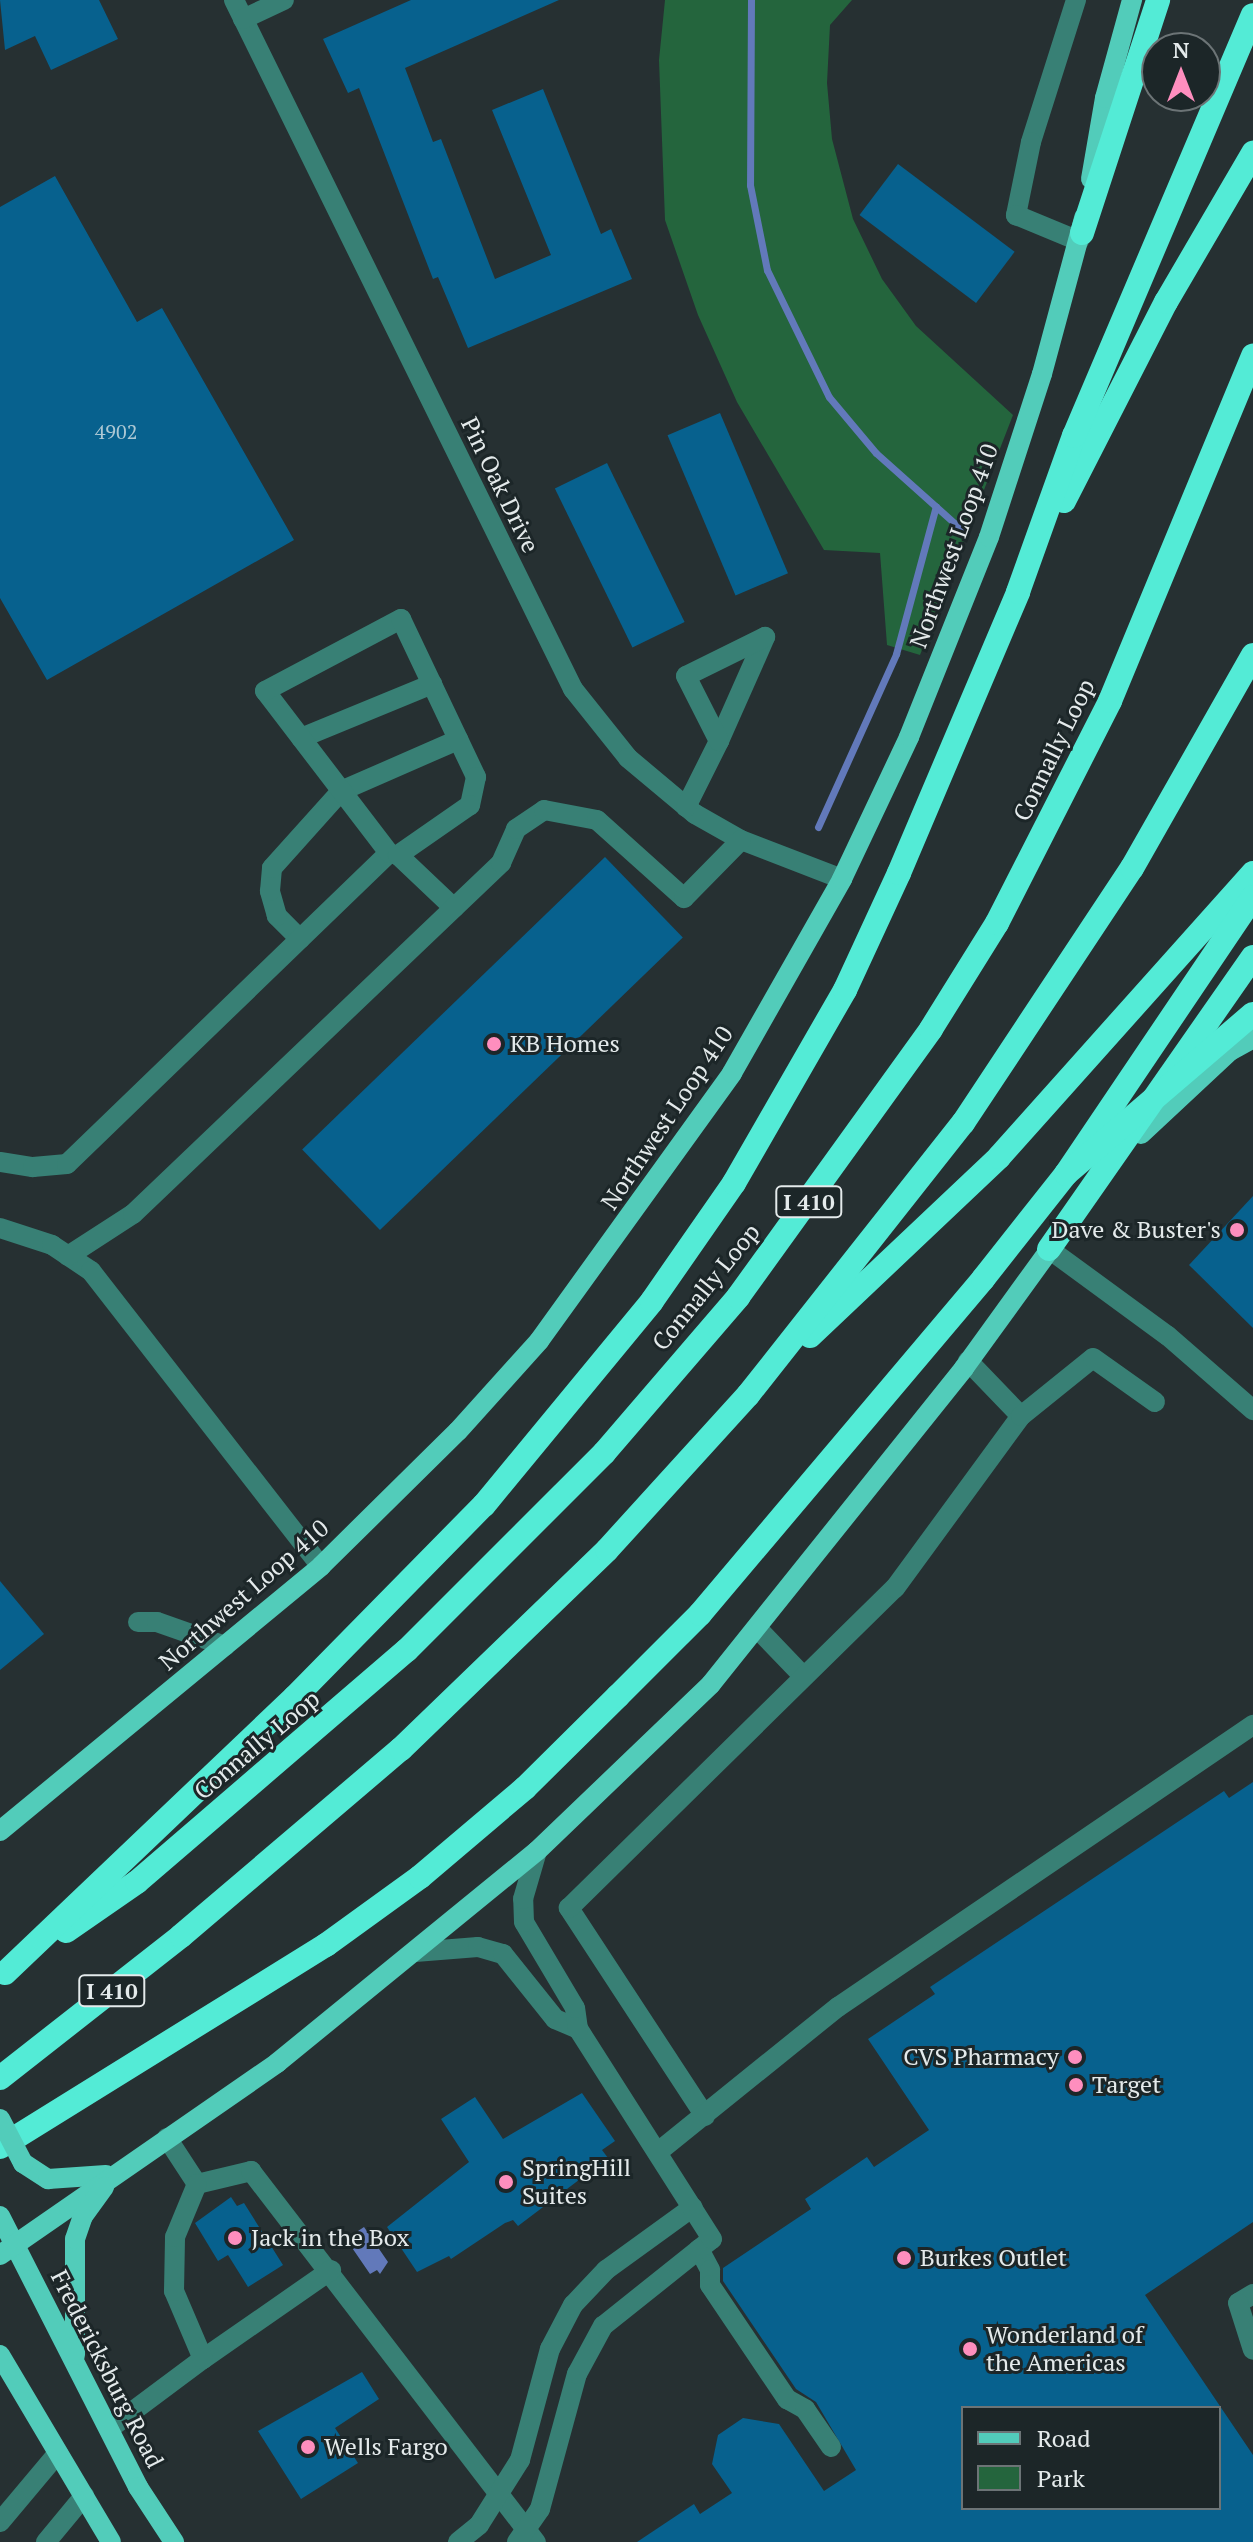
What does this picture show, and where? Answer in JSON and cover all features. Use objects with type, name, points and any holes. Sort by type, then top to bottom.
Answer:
[{"type":"highway","points":[[1080,237],[1158,0]]},
{"type":"highway","points":[[3,1975],[295,1697],[484,1505],[652,1301],[734,1183],[845,990],[882,911],[1018,592],[1074,436],[1253,15]]},
{"type":"highway","points":[[1018,592],[1153,327],[1253,153]]},
{"type":"highway","points":[[1242,384],[1253,341]]},
{"type":"highway","name":"Connally Loop","points":[[3,1975],[137,1882],[407,1650],[604,1453],[738,1297],[923,1041],[997,923],[1110,701],[1253,355]]},
{"type":"highway","name":"I 410","points":[[0,2078],[181,1936],[401,1749],[607,1550],[748,1395],[963,1123],[1132,868],[1253,655]]},
{"type":"highway","points":[[748,1395],[999,1157],[1253,873]]},
{"type":"highway","points":[[0,2147],[326,1945],[420,1877],[525,1788],[700,1614],[1066,1174],[1253,897]]},
{"type":"highway","points":[[1049,1249],[1253,957]]},
{"type":"highway","points":[[1066,1174],[1253,1014]]},
{"type":"main road","name":"Northwest Loop 410","points":[[0,1831],[321,1566],[458,1431],[548,1329],[732,1073],[842,879],[909,737],[989,537],[1080,237],[1105,98],[1132,0]]},
{"type":"main road","points":[[7,2250],[277,2063],[537,1851],[711,1684],[968,1361],[1049,1249],[1157,1114],[1230,1051],[1253,1038]]},
{"type":"main road","points":[[0,2119],[23,2163],[48,2179],[113,2174]]},
{"type":"main road","points":[[76,2364],[72,2315],[75,2239],[83,2216],[113,2174]]},
{"type":"main road","name":"Fredericksburg Road","points":[[0,2216],[7,2250],[76,2364],[109,2429],[174,2542]]},
{"type":"main road","points":[[1,2359],[111,2542]]},
{"type":"street","points":[[239,9],[284,0]]},
{"type":"street","points":[[1076,0],[1031,142],[1016,215],[1080,237]]},
{"type":"street","name":"Pin Oak Drive","points":[[239,9],[573,689],[628,758],[686,807],[741,840],[842,879]]},
{"type":"street","points":[[0,1162],[33,1167],[67,1164],[300,939],[393,854],[470,805],[476,777],[401,619],[265,691],[393,854],[454,908]]},
{"type":"street","points":[[686,807],[719,741],[765,637],[686,676],[719,741]]},
{"type":"street","points":[[301,738],[432,684]]},
{"type":"street","points":[[300,939],[277,916],[270,891],[272,868],[341,791],[458,740]]},
{"type":"street","points":[[68,1256],[133,1214],[501,863],[516,829],[544,810],[597,820],[684,898],[741,840]]},
{"type":"street","points":[[0,1228],[28,1234],[68,1256],[115,1297],[321,1566]]},
{"type":"street","points":[[1049,1249],[1168,1336],[1253,1410]]},
{"type":"street","points":[[705,2116],[569,1908],[802,1675],[895,1588],[1021,1416],[1093,1358],[1155,1402]]},
{"type":"street","points":[[968,1361],[1021,1416]]},
{"type":"street","points":[[138,1622],[157,1622],[225,1646]]},
{"type":"street","points":[[757,1628],[802,1675]]},
{"type":"street","points":[[658,2152],[838,2007],[1253,1725]]},
{"type":"street","points":[[527,2537],[544,2497],[577,2374],[603,2326],[712,2239],[578,2029],[575,2008],[524,1922],[523,1899],[537,1851]]},
{"type":"street","points":[[415,1952],[478,1947],[503,1954],[555,2019],[578,2029]]},
{"type":"street","points":[[167,2138],[197,2184]]},
{"type":"street","points":[[197,2184],[251,2171],[331,2270],[499,2494],[527,2537]]},
{"type":"street","points":[[197,2184],[175,2237],[174,2291],[203,2359]]},
{"type":"street","points":[[458,2542],[479,2525],[520,2460],[550,2349],[573,2305],[606,2270],[693,2207]]},
{"type":"street","points":[[699,2249],[710,2270],[710,2285],[787,2399],[805,2409],[831,2447]]},
{"type":"street","points":[[109,2429],[331,2270]]},
{"type":"street","points":[[1253,2294],[1238,2303],[1253,2350]]},
{"type":"street","points":[[0,2522],[58,2453]]},
{"type":"street","points":[[46,2542],[84,2496]]},
{"type":"green space","points":[[665,0],[852,0],[830,25],[827,83],[832,139],[853,219],[882,279],[916,326],[1013,415],[920,655],[887,645],[880,553],[824,550],[737,402],[698,315],[665,220],[659,60]]},
{"type":"water","points":[[364,2227],[388,2262],[380,2274],[377,2270],[370,2274],[346,2239]]},
{"type":"building","points":[[0,0],[99,0],[118,39],[51,70],[35,36],[5,50]]},
{"type":"building","points":[[411,0],[559,0],[405,68],[433,142],[441,139],[495,279],[551,255],[492,110],[543,89],[601,234],[611,229],[632,279],[468,348],[438,277],[433,279],[359,88],[348,93],[323,39]]},
{"type":"building","points":[[898,164],[1015,252],[976,303],[859,215]]},
{"type":"building","points":[[55,176],[137,322],[162,308],[294,540],[47,680],[0,598],[0,207]]},
{"type":"building","points":[[720,413],[788,573],[736,595],[668,435]]},
{"type":"building","points":[[607,463],[685,622],[632,648],[555,488]]},
{"type":"building","name":"KB Homes","points":[[605,857],[683,938],[380,1230],[302,1149]]},
{"type":"building","name":"Dave & Buster's","points":[[1253,1196],[1253,1328],[1189,1265]]},
{"type":"building","points":[[0,1581],[44,1634],[0,1670]]},
{"type":"building","points":[[1253,1782],[1253,2222],[1145,2295],[1220,2406],[961,2406],[961,2510],[1221,2510],[1221,2408],[1253,2455],[1253,2542],[637,2542],[694,2504],[700,2514],[732,2493],[712,2464],[718,2435],[743,2418],[779,2424],[824,2491],[856,2470],[816,2402],[796,2389],[723,2281],[723,2268],[811,2209],[805,2199],[867,2157],[874,2167],[929,2130],[868,2039],[935,1994],[930,1987],[1224,1791],[1229,1798]]},
{"type":"building","name":"SpringHill Suites","points":[[582,2093],[615,2141],[602,2150],[608,2158],[518,2226],[513,2220],[505,2223],[451,2259],[449,2256],[417,2272],[387,2227],[469,2162],[441,2119],[475,2097],[503,2139]]},
{"type":"building","name":"Jack in the Box","points":[[231,2197],[237,2206],[244,2203],[283,2265],[248,2287],[228,2255],[218,2261],[195,2223]]},
{"type":"building","name":"Wells Fargo","points":[[362,2372],[379,2399],[335,2428],[358,2463],[301,2499],[258,2431]]},
{"type":"waterway","points":[[751,0],[750,185],[767,270],[829,397],[876,453],[961,529]]},
{"type":"waterway","points":[[818,827],[896,654],[936,506]]},
{"type":"place","name":"KB Homes","points":[[494,1044]]},
{"type":"place","name":"Dave & Buster's","points":[[1237,1230]]},
{"type":"place","name":"CVS Pharmacy","points":[[1075,2057]]},
{"type":"place","name":"Target","points":[[1076,2085]]},
{"type":"place","name":"SpringHill Suites","points":[[506,2182]]},
{"type":"place","name":"Jack in the Box","points":[[235,2238]]},
{"type":"place","name":"Burkes Outlet","points":[[904,2258]]},
{"type":"place","name":"Wonderland of the Americas","points":[[970,2349]]},
{"type":"place","name":"Wells Fargo","points":[[308,2447]]}]
